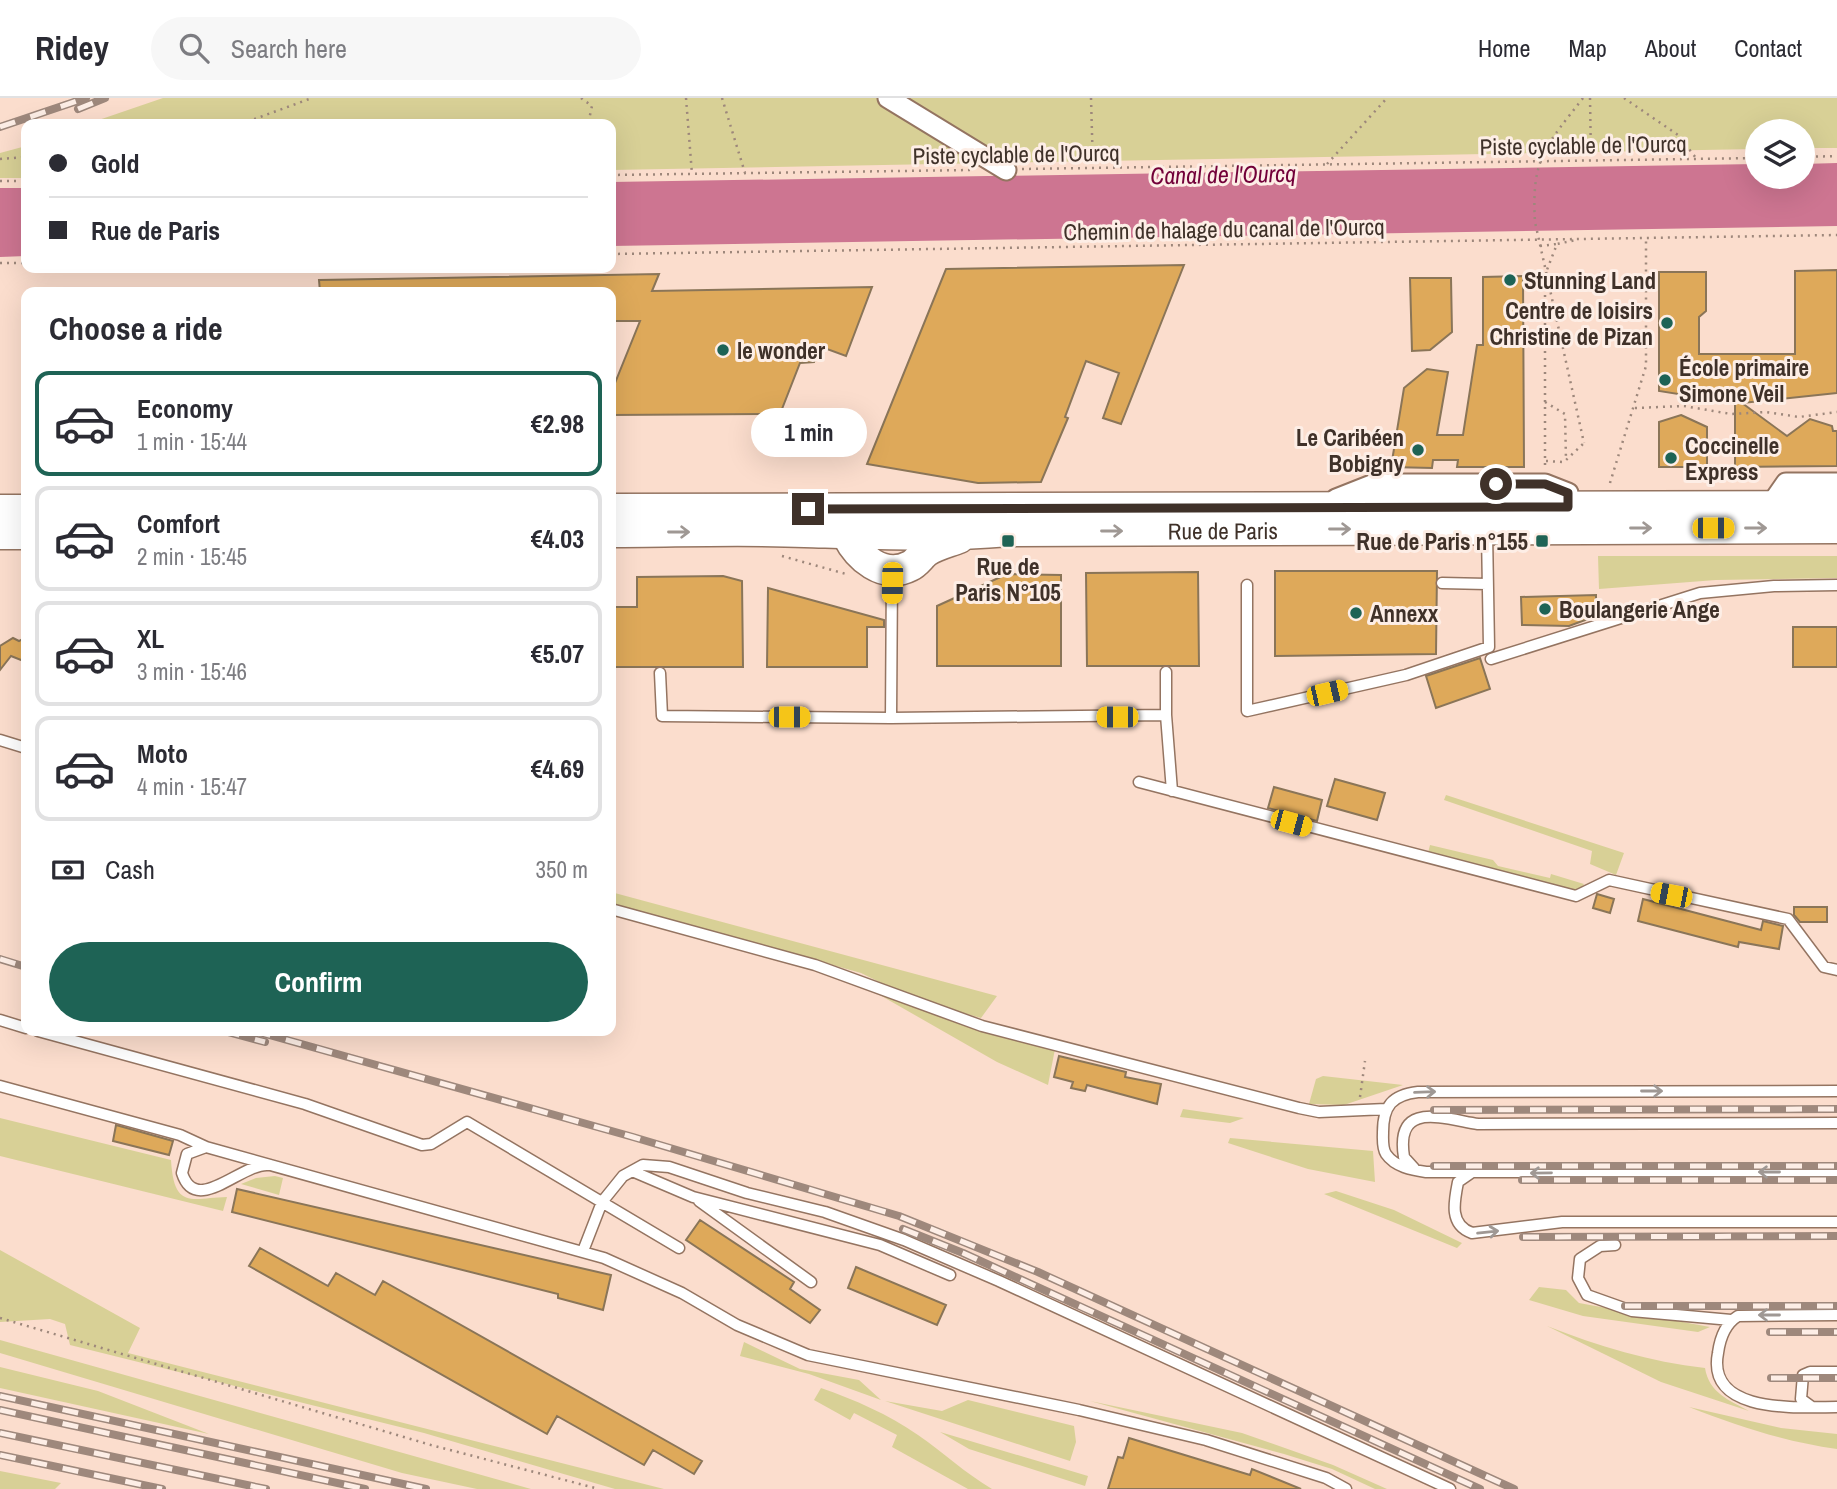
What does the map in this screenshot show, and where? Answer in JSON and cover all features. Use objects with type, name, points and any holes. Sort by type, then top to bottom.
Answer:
[{"type":"main road","name":"Rue de Paris","points":[[616,509],[1837,506]]},
{"type":"main road","points":[[969,534],[928,551],[911,566],[892,570],[873,565],[855,551],[847,535],[860,524],[940,523],[992,509]]},
{"type":"main road","points":[[0,510],[21,510]]},
{"type":"main road","name":"Rue de Paris","points":[[616,532],[805,532],[847,535],[1009,531],[1837,528]]},
{"type":"main road","points":[[0,534],[21,534]]},
{"type":"street","points":[[888,98],[1006,170]]},
{"type":"street","points":[[1770,506],[1786,483],[1837,483]]},
{"type":"street","points":[[1336,499],[1374,484],[1545,484],[1568,493],[1568,507]]},
{"type":"lane","points":[[1247,585],[1247,710],[1406,675],[1489,647],[1488,529]]},
{"type":"lane","points":[[891,718],[892,570]]},
{"type":"lane","points":[[1442,583],[1487,584]]},
{"type":"lane","points":[[1491,659],[1700,593],[1774,586],[1837,585]]},
{"type":"lane","points":[[1166,672],[1166,715],[1172,791]]},
{"type":"lane","points":[[660,673],[662,716],[891,718],[1166,715]]},
{"type":"lane","points":[[0,740],[21,746]]},
{"type":"lane","points":[[1139,782],[1576,896],[1609,880],[1788,919],[1824,967],[1837,970]]},
{"type":"lane","points":[[616,910],[815,965],[914,1003],[1022,1037],[1320,1112],[1386,1109]]},
{"type":"lane","points":[[0,1020],[21,1026]]},
{"type":"lane","points":[[56,1036],[305,1104],[422,1145],[431,1144],[467,1122],[679,1248]]},
{"type":"lane","points":[[0,1086],[180,1135],[213,1150],[583,1251],[682,1293],[737,1325],[808,1355],[1159,1429],[1326,1478],[1346,1489]]},
{"type":"lane","points":[[1837,1091],[1418,1092],[1395,1098],[1386,1109],[1384,1151],[1399,1165],[1421,1172],[1837,1172]]},
{"type":"lane","points":[[1421,1172],[1407,1162],[1403,1153],[1404,1128],[1416,1118],[1478,1124],[1837,1123]]},
{"type":"lane","points":[[213,1150],[193,1150],[183,1160],[184,1180],[194,1189],[209,1190],[253,1166],[269,1165]]},
{"type":"lane","points":[[583,1251],[602,1202],[623,1176],[643,1164],[669,1167],[747,1194],[825,1212],[904,1241],[1012,1287],[1450,1489]]},
{"type":"lane","points":[[632,1171],[693,1197],[880,1245],[950,1275]]},
{"type":"lane","points":[[1471,1173],[1458,1182],[1455,1218],[1458,1225],[1472,1233],[1562,1222],[1837,1222]]},
{"type":"lane","points":[[693,1197],[811,1282]]},
{"type":"lane","points":[[1615,1245],[1600,1246],[1580,1259],[1578,1278],[1587,1295],[1632,1311],[1731,1320],[1745,1315],[1837,1315]]},
{"type":"lane","points":[[1731,1320],[1721,1340],[1716,1362],[1719,1374],[1728,1388],[1742,1398],[1767,1406],[1837,1407]]},
{"type":"lane","points":[[1813,1407],[1801,1399],[1803,1375],[1810,1372],[1837,1372]]},
{"type":"path","points":[[255,119],[313,98]]},
{"type":"path","points":[[582,98],[592,106],[589,119]]},
{"type":"path","points":[[686,98],[692,174]]},
{"type":"path","points":[[722,98],[745,173]]},
{"type":"path","points":[[1091,98],[1093,169]]},
{"type":"path","points":[[1327,164],[1387,98]]},
{"type":"path","points":[[1545,461],[1566,460],[1584,443],[1540,246],[1533,193],[1539,162],[1546,144],[1583,98]]},
{"type":"path","points":[[1590,98],[1591,160]]},
{"type":"path","points":[[1624,98],[1678,135],[1696,159]]},
{"type":"path","points":[[1815,157],[1837,156]]},
{"type":"path","points":[[0,159],[21,157]]},
{"type":"path","name":"Piste cyclable de l'Ourcq","points":[[616,174],[1745,158]]},
{"type":"path","points":[[0,181],[21,181]]},
{"type":"path","name":"Chemin de halage du canal de l'Ourcq","points":[[616,254],[1837,235]]},
{"type":"path","points":[[1598,484],[1611,483],[1646,366],[1646,238]]},
{"type":"path","points":[[1540,246],[1583,239]]},
{"type":"path","points":[[1545,484],[1545,275],[1557,244]]},
{"type":"path","points":[[0,263],[21,263]]},
{"type":"path","points":[[1545,402],[1565,414],[1566,460]]},
{"type":"path","points":[[1634,408],[1684,406],[1731,414],[1766,412],[1799,416],[1837,412]]},
{"type":"path","points":[[773,554],[852,576]]},
{"type":"path","points":[[1361,1087],[1365,1061]]},
{"type":"path","points":[[0,1318],[431,1446],[599,1489]]},
{"type":"shaded area","points":[[163,98],[1837,98],[1837,148],[1815,148],[1815,119],[1745,119],[1745,149],[616,170],[616,119],[102,119]]},
{"type":"shaded area","points":[[21,147],[21,178],[0,178],[0,153]]},
{"type":"shaded area","points":[[1598,556],[1837,556],[1837,578],[1716,580],[1599,589]]},
{"type":"shaded area","points":[[1446,795],[1624,853],[1616,875],[1590,864],[1592,851],[1444,800]]},
{"type":"shaded area","points":[[1430,845],[1493,860],[1498,866],[1550,878],[1551,874],[1584,884],[1579,891],[1428,853]]},
{"type":"shaded area","points":[[616,893],[997,996],[981,1018],[912,998],[861,973],[616,904]]},
{"type":"shaded area","points":[[857,982],[977,1030],[1055,1049],[1048,1085],[997,1062]]},
{"type":"shaded area","points":[[1323,1076],[1403,1085],[1344,1105],[1309,1104],[1316,1079]]},
{"type":"shaded area","points":[[1183,1109],[1244,1118],[1230,1123],[1180,1117]]},
{"type":"shaded area","points":[[0,1118],[171,1160],[176,1187],[181,1194],[194,1199],[227,1197],[223,1211],[0,1156]]},
{"type":"shaded area","points":[[1230,1138],[1373,1151],[1375,1182],[1308,1169],[1228,1143]]},
{"type":"shaded area","points":[[256,1178],[283,1178],[279,1195],[241,1184]]},
{"type":"shaded area","points":[[1336,1191],[1394,1210],[1462,1243],[1457,1248],[1324,1194]]},
{"type":"shaded area","points":[[0,1250],[140,1328],[128,1353],[664,1489],[615,1489],[424,1433],[70,1345],[65,1324],[50,1319],[0,1322]]},
{"type":"shaded area","points":[[1539,1287],[1566,1290],[1579,1303],[1710,1327],[1698,1332],[1583,1316],[1529,1300]]},
{"type":"shaded area","points":[[1547,1326],[1624,1352],[1705,1368],[1715,1390],[1749,1411],[1661,1382]]},
{"type":"shaded area","points":[[0,1340],[531,1489],[477,1489],[402,1473],[0,1353]]},
{"type":"shaded area","points":[[744,1342],[800,1369],[859,1380],[881,1400],[809,1374],[740,1356]]},
{"type":"shaded area","points":[[0,1367],[98,1391],[209,1434],[0,1388]]},
{"type":"shaded area","points":[[821,1388],[895,1420],[992,1489],[968,1489],[892,1447],[897,1435],[854,1413],[850,1420],[814,1400]]},
{"type":"shaded area","points":[[968,1400],[1074,1426],[1076,1442],[1070,1461],[885,1401],[942,1411]]},
{"type":"shaded area","points":[[1090,1401],[1242,1433],[1333,1465],[1387,1489],[1375,1489],[1332,1469],[1284,1454]]},
{"type":"shaded area","points":[[1689,1407],[1781,1428],[1837,1434],[1837,1449],[1762,1432]]},
{"type":"shaded area","points":[[940,1432],[1088,1476],[1085,1486],[969,1449]]},
{"type":"shaded area","points":[[0,1471],[61,1483],[55,1489],[0,1489]]},
{"type":"water","name":"Canal de l'Ourcq","points":[[1837,163],[1837,226],[616,246],[616,182],[1745,164],[1745,189],[1815,189],[1815,164]]},
{"type":"water","points":[[0,188],[21,188],[21,256],[0,257]]},
{"type":"building","points":[[1184,265],[1121,424],[1103,418],[1119,373],[1086,361],[1065,417],[1068,418],[1041,482],[978,483],[867,464],[946,269]]},
{"type":"building","points":[[1837,270],[1837,393],[1742,403],[1787,436],[1810,419],[1832,426],[1833,431],[1837,431],[1837,466],[1735,467],[1735,403],[1659,391],[1659,272],[1706,272],[1706,311],[1699,317],[1699,354],[1795,354],[1795,271]]},
{"type":"building","name":"le wonder","points":[[659,274],[652,291],[872,287],[846,356],[819,346],[814,362],[800,363],[780,414],[616,415],[616,381],[640,321],[616,321],[616,287],[320,287],[319,280]]},
{"type":"building","points":[[1523,276],[1524,467],[1457,467],[1458,460],[1433,460],[1432,468],[1391,467],[1404,388],[1427,369],[1448,372],[1437,435],[1463,435],[1477,345],[1483,345],[1483,277]]},
{"type":"building","points":[[1410,278],[1451,278],[1452,332],[1430,350],[1412,351]]},
{"type":"building","points":[[1681,415],[1707,427],[1707,467],[1659,467],[1659,422]]},
{"type":"building","name":"Annexx","points":[[1275,571],[1437,571],[1436,654],[1275,656]]},
{"type":"building","points":[[1198,572],[1199,666],[1087,666],[1086,573]]},
{"type":"building","points":[[1007,574],[1061,575],[1061,666],[937,666],[937,606]]},
{"type":"building","points":[[723,576],[742,581],[743,667],[616,667],[616,607],[637,607],[637,577]]},
{"type":"building","points":[[768,588],[884,620],[884,627],[867,627],[867,667],[767,667]]},
{"type":"building","points":[[1596,595],[1596,616],[1569,626],[1522,625],[1521,597]]},
{"type":"building","points":[[1793,627],[1837,627],[1837,667],[1793,667]]},
{"type":"building","points":[[13,638],[21,640],[21,660],[11,656],[0,670],[0,646]]},
{"type":"building","points":[[1480,658],[1490,689],[1436,708],[1426,676]]},
{"type":"building","points":[[1335,779],[1385,793],[1377,820],[1327,806]]},
{"type":"building","points":[[1274,787],[1322,800],[1317,821],[1268,808]]},
{"type":"building","points":[[1597,894],[1614,899],[1610,913],[1593,908]]},
{"type":"building","points":[[1643,899],[1761,930],[1763,921],[1783,926],[1779,949],[1739,942],[1738,947],[1638,921]]},
{"type":"building","points":[[1794,907],[1827,907],[1827,922],[1800,922],[1794,915]]},
{"type":"building","points":[[1059,1056],[1126,1072],[1125,1077],[1161,1084],[1157,1104],[1087,1085],[1085,1091],[1071,1088],[1073,1082],[1054,1077]]},
{"type":"building","points":[[116,1125],[173,1141],[169,1155],[113,1141]]},
{"type":"building","points":[[237,1189],[611,1275],[603,1310],[558,1298],[558,1294],[232,1212]]},
{"type":"building","points":[[700,1220],[794,1282],[790,1289],[820,1310],[810,1323],[686,1240]]},
{"type":"building","points":[[260,1248],[328,1286],[336,1273],[375,1295],[383,1281],[702,1461],[694,1474],[653,1450],[644,1465],[557,1416],[547,1434],[249,1266]]},
{"type":"building","points":[[856,1267],[946,1305],[937,1325],[848,1288]]},
{"type":"building","points":[[1129,1438],[1250,1475],[1252,1469],[1301,1489],[1108,1489],[1118,1457],[1123,1458]]},
{"type":"railway","points":[[24,119],[86,98]]},
{"type":"railway","points":[[78,109],[105,98]]},
{"type":"railway","points":[[0,127],[21,120]]},
{"type":"railway","points":[[0,959],[21,965]]},
{"type":"railway","points":[[243,1036],[265,1042]]},
{"type":"railway","points":[[273,1036],[633,1137],[899,1216],[1038,1272],[1514,1489]]},
{"type":"railway","points":[[1434,1110],[1837,1109]]},
{"type":"railway","points":[[1434,1166],[1837,1166]]},
{"type":"railway","points":[[1522,1180],[1837,1180]]},
{"type":"railway","points":[[903,1229],[963,1253],[1480,1489]]},
{"type":"railway","points":[[1523,1237],[1837,1236]]},
{"type":"railway","points":[[1625,1306],[1837,1306]]},
{"type":"railway","points":[[1770,1332],[1837,1332]]},
{"type":"railway","points":[[1771,1378],[1837,1378]]},
{"type":"railway","points":[[0,1396],[426,1489]]},
{"type":"railway","points":[[0,1410],[365,1489]]},
{"type":"railway","points":[[0,1433],[266,1489]]},
{"type":"railway","points":[[0,1455],[162,1489]]},
{"type":"place","name":"Stunning Land","points":[[1510,280]]},
{"type":"place","name":"Centre de loisirs Christine de Pizan","points":[[1667,323]]},
{"type":"place","name":"le wonder","points":[[723,350]]},
{"type":"place","name":"École primaire Simone Veil","points":[[1665,380]]},
{"type":"place","name":"Le Caribéen Bobigny","points":[[1418,450]]},
{"type":"place","name":"Coccinelle Express","points":[[1671,458]]},
{"type":"place","name":"Rue de Paris N°105","points":[[1008,541]]},
{"type":"place","name":"Rue de Paris n°155","points":[[1542,541]]},
{"type":"place","name":"Boulangerie Ange","points":[[1545,609]]},
{"type":"place","name":"Annexx","points":[[1356,613]]},
{"type":"route","points":[[808,509],[1568,507],[1568,493],[1545,484],[1496,484]]}]
